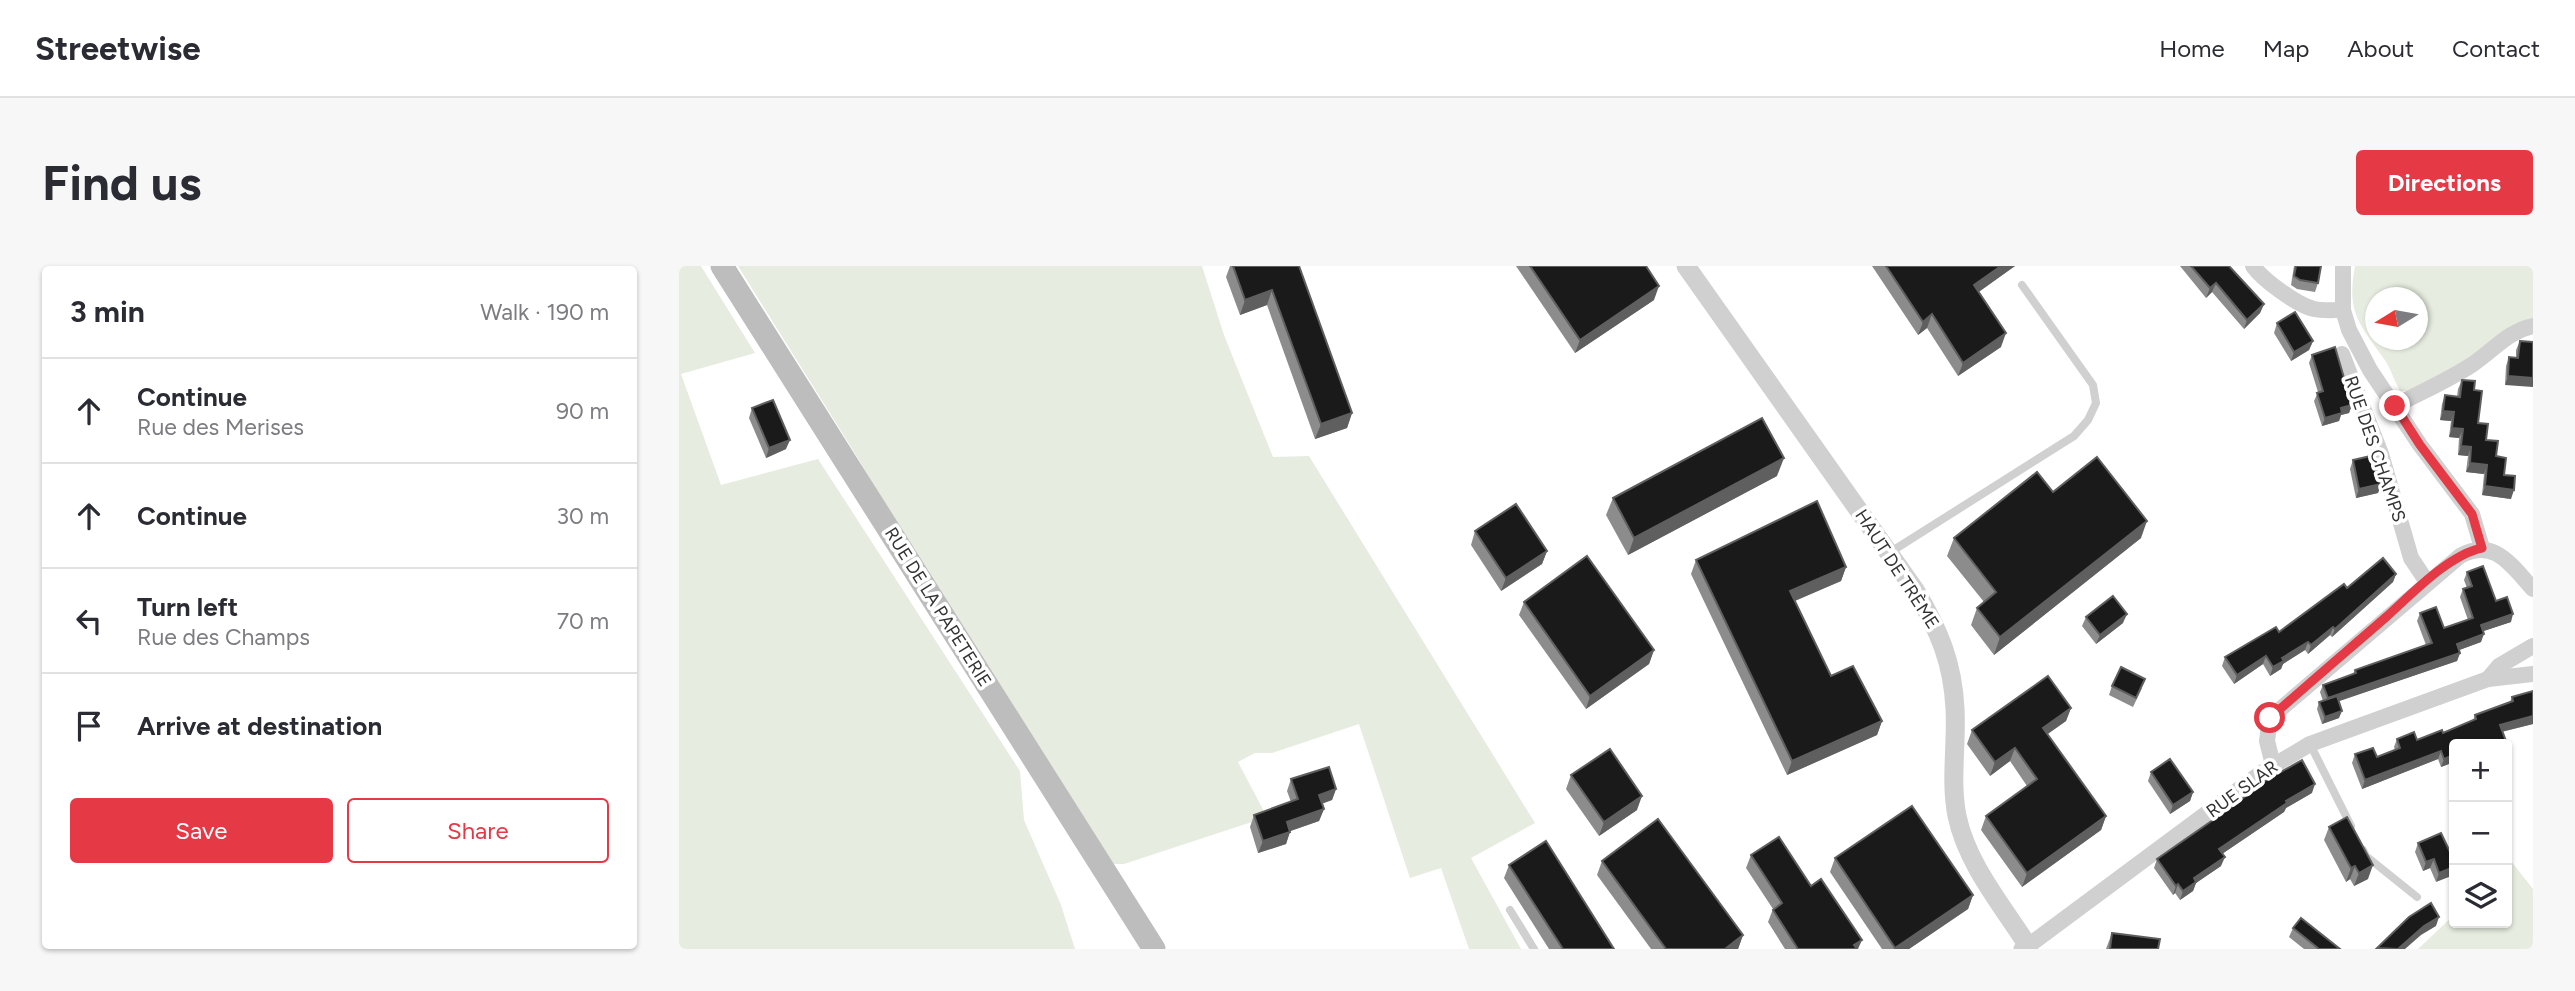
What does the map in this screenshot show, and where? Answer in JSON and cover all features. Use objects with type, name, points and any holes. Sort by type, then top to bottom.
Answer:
[{"type":"main road","name":"RUE DE LA PAPETERIE","points":[[722,266],[1154,949]]},
{"type":"street","name":"HAUT DE TRÈME","points":[[1686,266],[1889,553],[1936,624],[1951,666],[1955,710],[1953,778],[1957,816],[1970,856],[2026,948]]},
{"type":"street","points":[[2253,266],[2285,293],[2311,308],[2343,310]]},
{"type":"street","name":"RUE DES CHAMPS","points":[[2343,266],[2343,310],[2360,353],[2420,445],[2472,514],[2482,548]]},
{"type":"street","points":[[2395,406],[2471,365],[2492,351],[2505,337],[2519,329],[2533,326]]},
{"type":"street","name":"RUE DES CHAMPS","points":[[2342,354],[2381,454],[2411,558],[2427,582]]},
{"type":"street","points":[[2273,765],[2267,741],[2270,718],[2459,556],[2482,548],[2495,552],[2533,589]]},
{"type":"street","name":"RUE SLAR","points":[[2488,679],[2499,666],[2533,646]]},
{"type":"street","name":"RUE SLAR","points":[[2026,948],[2273,765],[2310,744],[2488,679],[2533,674]]},
{"type":"lane","points":[[1889,553],[2074,436],[2088,420],[2096,403],[2093,385],[2022,285]]},
{"type":"lane","points":[[2310,744],[2367,856],[2417,897]]},
{"type":"lane","points":[[1510,910],[1534,949]]},
{"type":"shaded area","points":[[679,266],[701,266],[755,353],[681,374],[721,485],[818,459],[1020,771],[1024,820],[1061,905],[1075,949],[679,949]]},
{"type":"shaded area","points":[[738,266],[1202,266],[1224,335],[1273,457],[1309,456],[1535,823],[1471,858],[1521,949],[1469,949],[1441,868],[1410,878],[1359,724],[1272,753],[1255,753],[1238,762],[1267,817],[1124,864],[1111,864],[945,605],[856,455]]},
{"type":"shaded area","points":[[2355,266],[2533,266],[2533,319],[2514,324],[2477,354],[2408,391],[2400,391],[2377,350],[2428,350],[2428,287],[2365,287],[2365,332],[2356,315],[2352,294]]},
{"type":"shaded area","points":[[2512,862],[2533,889],[2533,949],[2418,949],[2449,920],[2449,928],[2512,928]]},
{"type":"building","points":[[1233,266],[1299,266],[1352,413],[1321,424],[1272,290],[1245,300]]},
{"type":"building","points":[[1530,266],[1646,266],[1659,286],[1580,340]]},
{"type":"building","points":[[1886,266],[2001,266],[1974,285],[2006,333],[1963,363],[1932,314],[1923,322]]},
{"type":"building","points":[[2191,266],[2229,266],[2264,304],[2247,320],[2216,283],[2210,288]]},
{"type":"building","points":[[2296,266],[2321,266],[2318,283],[2300,280],[2294,276]]},
{"type":"building","points":[[2295,312],[2313,341],[2294,352],[2277,323]]},
{"type":"building","points":[[2520,341],[2533,342],[2533,378],[2508,376],[2509,357],[2518,358]]},
{"type":"building","points":[[2335,347],[2352,405],[2341,408],[2342,413],[2325,418],[2317,393],[2323,391],[2312,355]]},
{"type":"building","points":[[2462,380],[2475,381],[2474,390],[2482,391],[2478,423],[2488,424],[2486,440],[2498,441],[2496,456],[2506,458],[2504,475],[2515,476],[2514,490],[2485,486],[2487,465],[2470,463],[2471,447],[2461,446],[2463,429],[2452,428],[2454,412],[2443,411],[2445,395],[2460,397]]},
{"type":"building","points":[[773,400],[790,440],[769,448],[752,408]]},
{"type":"building","points":[[1762,418],[1784,458],[1634,538],[1613,498]]},
{"type":"building","points":[[2375,455],[2381,484],[2359,489],[2353,460]]},
{"type":"building","points":[[2097,457],[2147,521],[2000,637],[1977,608],[1996,592],[1954,538],[2037,472],[2053,492]]},
{"type":"building","points":[[1817,501],[1846,567],[1790,591],[1831,676],[1853,666],[1882,721],[1792,761],[1696,560]]},
{"type":"building","points":[[1516,504],[1547,551],[1506,578],[1475,531]]},
{"type":"building","points":[[1587,556],[1654,650],[1590,696],[1524,602]]},
{"type":"building","points":[[2383,558],[2396,574],[2335,629],[2333,627],[2311,645],[2308,642],[2273,667],[2266,656],[2237,675],[2225,657],[2276,627],[2279,632],[2344,584],[2347,588]]},
{"type":"building","points":[[2483,566],[2496,601],[2507,597],[2513,614],[2481,625],[2484,634],[2457,644],[2460,653],[2328,698],[2323,685],[2356,673],[2355,670],[2432,643],[2420,613],[2436,607],[2444,628],[2473,618],[2463,589],[2472,586],[2467,572]]},
{"type":"building","points":[[2113,596],[2127,614],[2100,635],[2086,617]]},
{"type":"building","points":[[2121,667],[2145,679],[2136,698],[2112,686]]},
{"type":"building","points":[[2048,676],[2071,708],[2043,728],[2106,816],[2027,873],[1986,816],[2037,779],[2015,748],[1995,762],[1972,730]]},
{"type":"building","points":[[2533,691],[2533,716],[2500,725],[2505,739],[2449,739],[2449,757],[2444,759],[2441,751],[2365,780],[2355,754],[2373,748],[2377,757],[2400,748],[2397,739],[2414,732],[2417,740],[2442,730],[2443,733],[2476,719],[2475,715],[2513,701],[2512,697]]},
{"type":"building","points":[[2337,696],[2342,711],[2325,717],[2319,702]]},
{"type":"building","points":[[1610,749],[1642,796],[1604,822],[1571,775]]},
{"type":"building","points":[[2170,759],[2193,792],[2173,805],[2151,772]]},
{"type":"building","points":[[2302,760],[2315,784],[2286,801],[2287,803],[2219,849],[2225,857],[2194,878],[2196,882],[2183,891],[2178,884],[2176,886],[2157,859],[2263,782]]},
{"type":"building","points":[[1329,767],[1336,789],[1319,795],[1324,809],[1287,822],[1290,832],[1263,841],[1254,815],[1298,799],[1291,779]]},
{"type":"building","points":[[1912,806],[1973,895],[1895,948],[1835,858]]},
{"type":"building","points":[[2347,817],[2373,865],[2359,873],[2355,866],[2351,868],[2329,827]]},
{"type":"building","points":[[1658,819],[1743,935],[1725,949],[1666,949],[1602,861]]},
{"type":"building","points":[[2441,833],[2449,850],[2449,869],[2439,873],[2434,859],[2426,862],[2418,843]]},
{"type":"building","points":[[1779,837],[1811,886],[1821,879],[1862,940],[1854,945],[1857,949],[1798,949],[1773,910],[1782,903],[1751,855]]},
{"type":"building","points":[[1546,841],[1614,949],[1563,949],[1509,865]]},
{"type":"building","points":[[2431,903],[2439,917],[2424,926],[2398,949],[2377,948],[2409,917]]},
{"type":"building","points":[[2301,918],[2340,949],[2319,949],[2293,928]]},
{"type":"building","points":[[2112,933],[2160,939],[2158,949],[2110,949]]},
{"type":"route","points":[[2270,718],[2459,556],[2482,548],[2472,514],[2420,445],[2395,406]]}]
